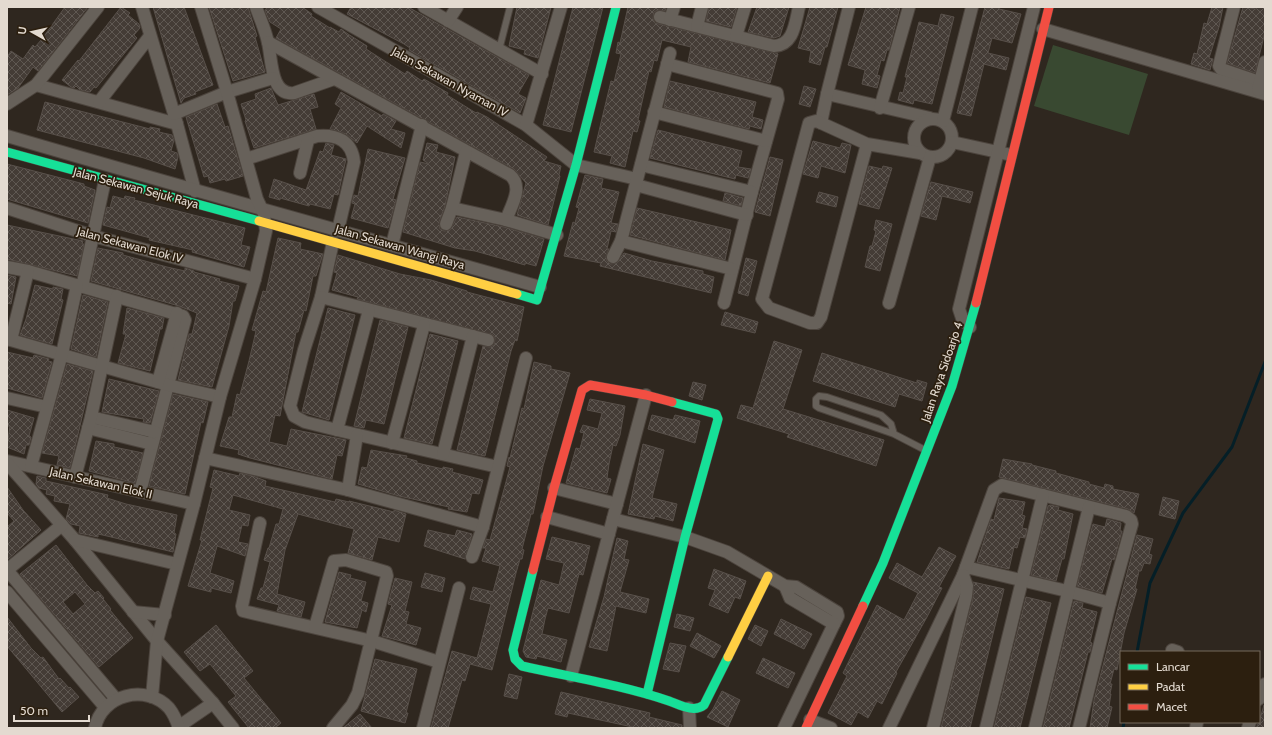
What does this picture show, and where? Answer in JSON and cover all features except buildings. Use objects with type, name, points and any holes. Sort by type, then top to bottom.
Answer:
[{"type":"street","points":[[7,104],[36,84],[98,7]]},
{"type":"street","points":[[142,7],[195,191]]},
{"type":"street","points":[[152,697],[157,641],[194,504],[220,397],[254,279],[266,231],[266,223],[201,7]]},
{"type":"street","points":[[256,7],[268,42],[273,78],[283,90],[291,93],[334,79]]},
{"type":"street","name":"Jalan Sekawan Nyaman IV","points":[[318,7],[526,125],[576,166]]},
{"type":"street","points":[[424,7],[542,74]]},
{"type":"street","points":[[448,21],[457,7]]},
{"type":"street","points":[[526,125],[561,7]]},
{"type":"street","points":[[540,287],[576,166],[616,7]]},
{"type":"street","points":[[674,7],[665,19],[774,46],[786,43],[792,35],[799,7]]},
{"type":"street","points":[[697,26],[702,7]]},
{"type":"street","points":[[736,36],[745,7]]},
{"type":"street","points":[[822,123],[827,94],[849,7]]},
{"type":"street","points":[[880,108],[909,7]]},
{"type":"street","points":[[943,121],[972,7]]},
{"type":"street","points":[[970,327],[962,318],[959,309],[1034,7]]},
{"type":"street","name":"Jalan Raya Sidoarjo 4","points":[[808,724],[883,563],[952,386],[970,327],[1049,7]]},
{"type":"street","points":[[1234,7],[1219,66],[1221,69],[1262,88]]},
{"type":"street","points":[[1043,29],[1262,88]]},
{"type":"street","points":[[99,102],[150,36]]},
{"type":"street","points":[[268,42],[334,79],[422,125],[514,179],[517,189],[506,220]]},
{"type":"street","points":[[613,257],[620,242],[637,182],[669,58],[777,93],[778,99],[752,192],[724,304]]},
{"type":"street","points":[[1262,88],[1265,62]]},
{"type":"street","points":[[36,84],[99,102],[175,119],[227,92],[273,78]]},
{"type":"street","points":[[827,94],[880,108],[943,121],[950,128],[952,142],[944,154],[925,155],[868,144],[822,123],[812,122],[806,129],[762,299],[769,308],[810,322],[817,322],[821,317],[868,144]]},
{"type":"street","points":[[654,112],[766,141]]},
{"type":"street","points":[[925,155],[914,144],[914,132],[920,123],[930,118]]},
{"type":"street","points":[[392,245],[422,125]]},
{"type":"street","points":[[246,159],[317,136],[327,135],[336,137],[348,144],[353,152],[354,162],[338,230]]},
{"type":"street","name":"Jalan Sekawan Sejuk Raya","points":[[7,136],[195,191],[260,207]]},
{"type":"street","points":[[300,174],[308,140]]},
{"type":"street","points":[[952,142],[1012,155]]},
{"type":"street","name":"Jalan Sekawan Sejuk Raya","points":[[7,152],[104,180],[266,223]]},
{"type":"street","points":[[446,224],[452,208],[466,152]]},
{"type":"street","points":[[888,303],[925,155]]},
{"type":"street","points":[[641,165],[752,192]]},
{"type":"street","points":[[576,166],[637,182],[747,215]]},
{"type":"street","points":[[31,466],[93,236],[104,180]]},
{"type":"street","name":"Jalan Sekawan Wangi Raya","points":[[260,207],[540,287],[537,300],[266,223]]},
{"type":"street","name":"Jalan Sekawan Elok IV","points":[[7,208],[93,236],[254,279]]},
{"type":"street","points":[[452,208],[506,220],[557,234]]},
{"type":"street","points":[[333,242],[321,297],[304,350],[290,406],[294,416],[299,419],[337,430],[498,467]]},
{"type":"street","points":[[620,242],[732,269]]},
{"type":"street","points":[[7,267],[28,271],[177,313],[183,316],[185,320],[163,384],[155,432],[140,492]]},
{"type":"street","points":[[28,271],[9,340],[163,384],[220,397]]},
{"type":"street","points":[[75,477],[102,366],[117,296]]},
{"type":"street","points":[[321,297],[488,340]]},
{"type":"street","points":[[337,430],[369,310]]},
{"type":"street","points":[[392,443],[424,324]]},
{"type":"street","points":[[443,454],[473,336]]},
{"type":"street","points":[[472,558],[483,527],[526,358]]},
{"type":"street","points":[[646,694],[685,537],[718,419],[716,414],[646,395],[590,385],[582,390],[554,488],[513,650],[514,659],[522,666],[646,694],[689,708],[700,708],[704,705],[768,576]]},
{"type":"street","points":[[571,676],[614,520],[646,395]]},
{"type":"street","points":[[7,398],[47,407]]},
{"type":"street","points":[[89,422],[155,432]]},
{"type":"street","points":[[89,422],[152,444]]},
{"type":"street","points":[[348,490],[357,435]]},
{"type":"street","points":[[204,458],[348,490],[483,527]]},
{"type":"street","points":[[7,462],[75,540],[157,641],[213,702],[233,728]]},
{"type":"street","name":"Jalan Sekawan Elok II","points":[[7,462],[31,466],[194,504]]},
{"type":"street","points":[[889,728],[964,571],[994,490],[1002,485],[1126,516],[1131,520],[1132,524],[1110,603],[1080,728]]},
{"type":"street","points":[[554,488],[617,504]]},
{"type":"street","points":[[986,728],[1043,495]]},
{"type":"street","points":[[1035,728],[1067,591],[1089,507]]},
{"type":"street","points":[[547,517],[609,534]]},
{"type":"street","points":[[614,520],[685,537],[727,552],[785,586],[796,587],[836,610],[838,616],[784,728]]},
{"type":"street","points":[[260,523],[242,606],[243,611],[372,641],[439,662]]},
{"type":"street","points":[[62,525],[7,570],[116,699]]},
{"type":"street","points":[[75,540],[178,564]]},
{"type":"street","points":[[315,627],[334,561],[346,560],[386,572],[387,576],[372,641],[358,692],[352,705],[332,728]]},
{"type":"street","points":[[964,571],[1067,591],[1110,603]]},
{"type":"street","points":[[933,728],[966,596],[967,586],[964,571]]},
{"type":"street","points":[[423,728],[458,588]]},
{"type":"street","points":[[7,592],[105,707]]},
{"type":"street","points":[[133,612],[165,615]]},
{"type":"street","points":[[817,660],[833,669]]},
{"type":"street","points":[[1260,696],[1265,684]]},
{"type":"street","points":[[95,728],[96,721],[105,707],[116,699],[128,695],[140,694],[152,697],[169,708],[178,727],[213,702]]},
{"type":"street","points":[[689,708],[690,728]]},
{"type":"street","points":[[808,724],[830,728]]},
{"type":"lane","points":[[499,50],[510,7]]},
{"type":"lane","points":[[894,434],[891,424],[881,415],[827,397],[818,396],[816,399],[816,406],[819,408],[894,434],[926,451]]},
{"type":"green space","points":[[1053,45],[1148,74],[1129,135],[1034,106]]},
{"type":"waterway","points":[[1137,651],[1150,583],[1183,513],[1232,447],[1265,362]]},
{"type":"waterway","points":[[1123,728],[1124,723]]},
{"type":"traffic: fast","points":[[517,294],[537,300],[576,165],[616,7]]},
{"type":"traffic: fast","points":[[7,152],[259,221]]},
{"type":"traffic: fast","points":[[863,606],[883,563],[952,386],[976,303]]},
{"type":"traffic: fast","points":[[647,694],[685,537],[718,419],[716,414],[672,402]]},
{"type":"traffic: fast","points":[[533,570],[513,650],[515,659],[522,666],[614,686],[651,695],[687,708],[696,708],[704,705],[728,657]]},
{"type":"traffic: slow","points":[[259,221],[517,294]]},
{"type":"traffic: slow","points":[[728,657],[768,576]]},
{"type":"traffic: jam","points":[[976,303],[1049,7]]},
{"type":"traffic: jam","points":[[533,570],[554,488],[582,390],[590,385],[646,395],[672,402]]},
{"type":"traffic: jam","points":[[806,728],[863,606]]}]
